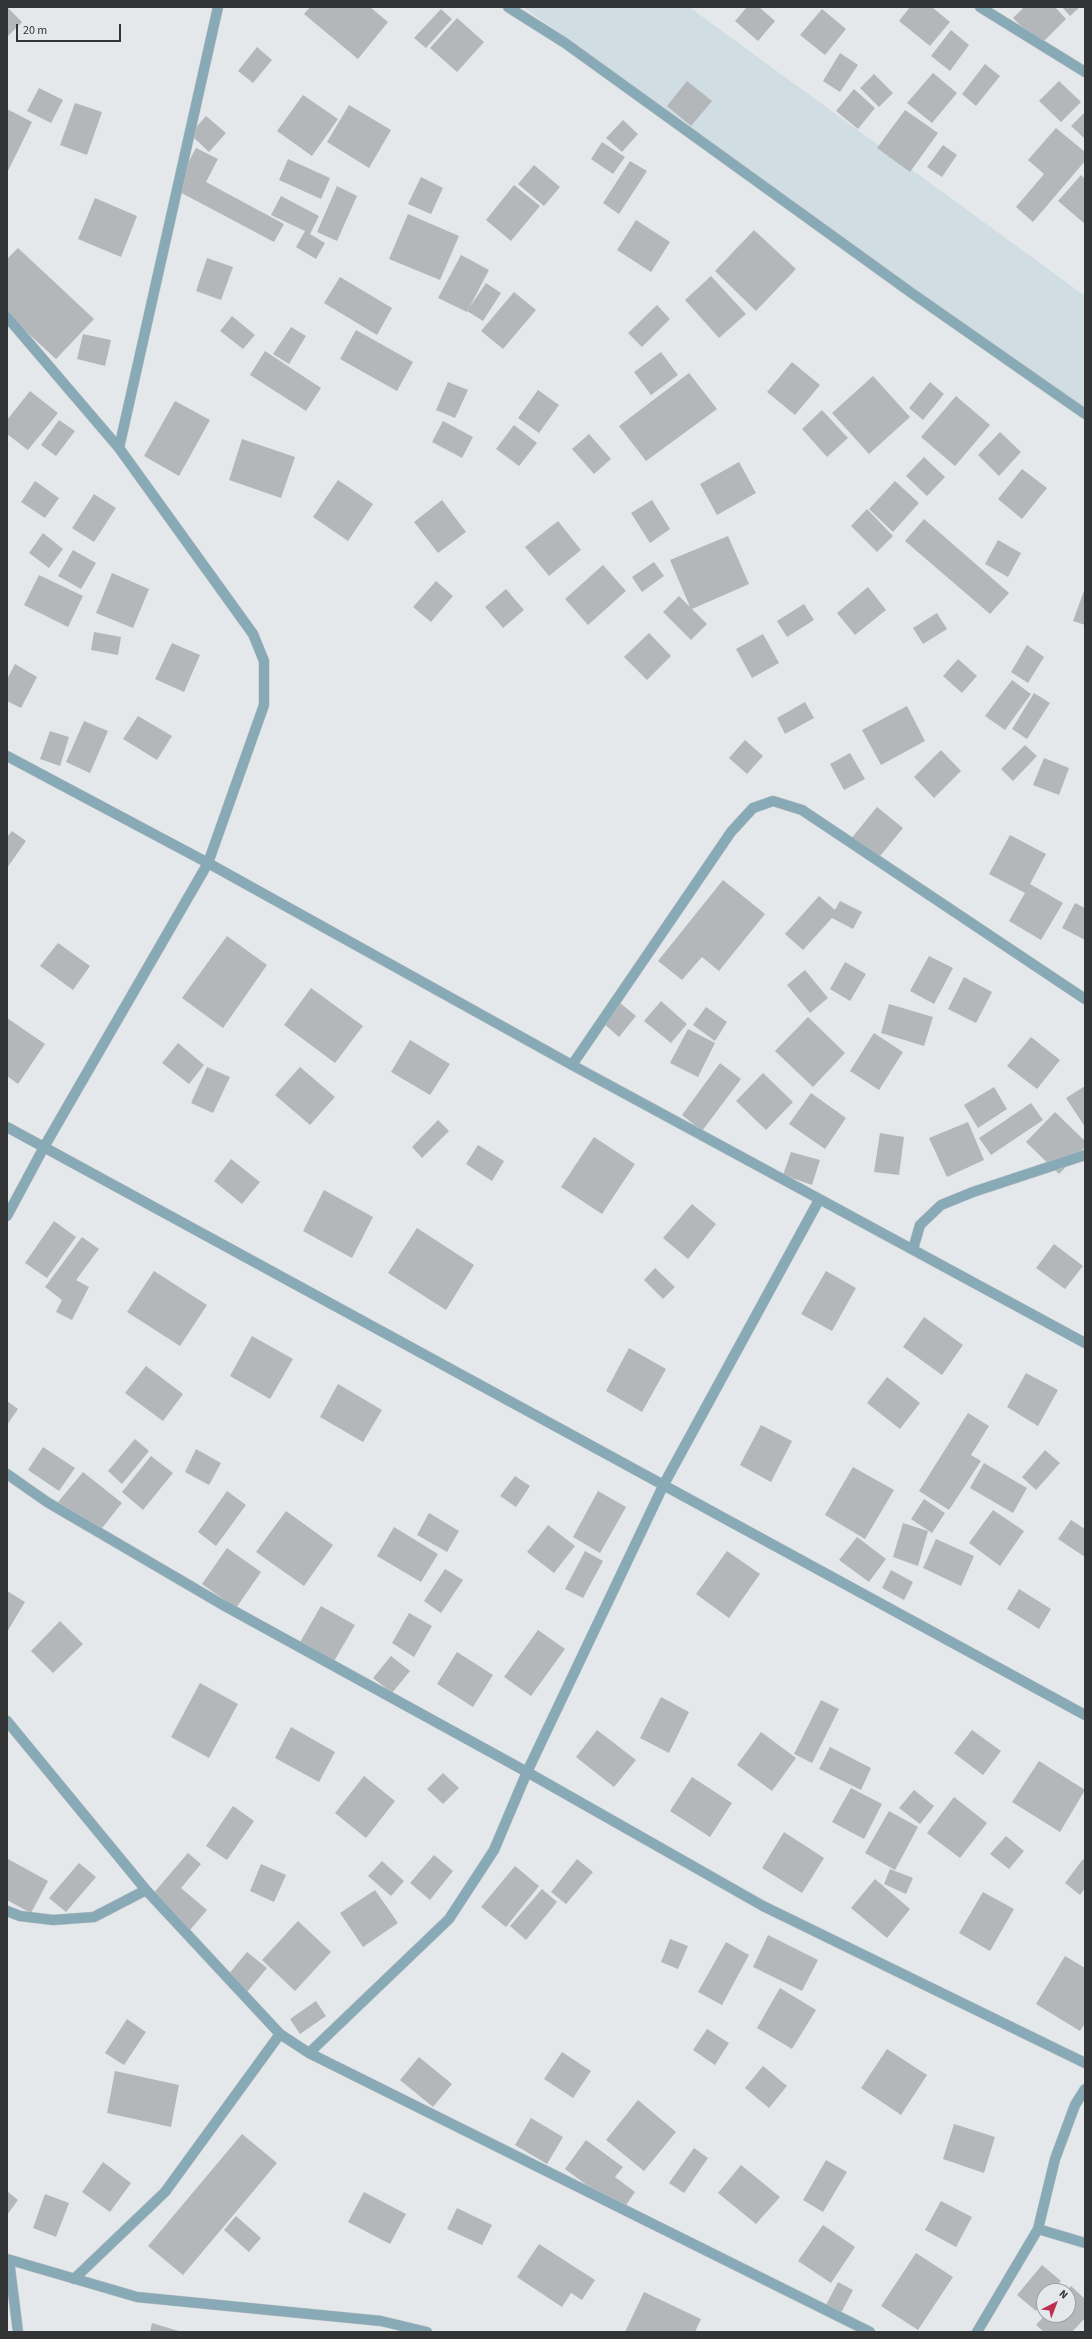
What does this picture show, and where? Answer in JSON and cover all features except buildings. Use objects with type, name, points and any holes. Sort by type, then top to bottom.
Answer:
[{"type":"street","points":[[119,448],[218,7]]},
{"type":"street","points":[[508,7],[565,43],[913,294],[1085,414]]},
{"type":"street","points":[[980,7],[1085,72]]},
{"type":"street","points":[[7,317],[119,448],[253,634],[264,661],[264,705],[208,864],[44,1147],[7,1216]]},
{"type":"street","points":[[7,756],[208,864],[819,1200],[913,1249],[1085,1343]]},
{"type":"street","points":[[572,1065],[731,832],[753,808],[774,801],[802,810],[1085,999]]},
{"type":"street","points":[[7,1127],[1085,1715]]},
{"type":"street","points":[[913,1249],[920,1225],[941,1205],[973,1192],[1085,1155]]},
{"type":"street","points":[[309,2052],[449,1918],[494,1850],[527,1772],[664,1484],[819,1200]]},
{"type":"street","points":[[7,1474],[48,1502],[223,1605],[527,1772],[763,1906],[1085,2063]]},
{"type":"street","points":[[7,1721],[146,1890],[280,2034],[309,2052],[870,2332]]},
{"type":"street","points":[[7,1911],[20,1916],[52,1920],[94,1917],[146,1890]]},
{"type":"street","points":[[74,2279],[165,2192],[280,2034]]},
{"type":"street","points":[[977,2332],[1038,2229],[1056,2159],[1075,2105],[1085,2089]]},
{"type":"street","points":[[1038,2229],[1085,2243]]},
{"type":"street","points":[[18,2332],[8,2259],[137,2297],[381,2321],[427,2332]]},
{"type":"shaded area","points":[[523,7],[689,7],[1085,296],[1085,411]]}]
